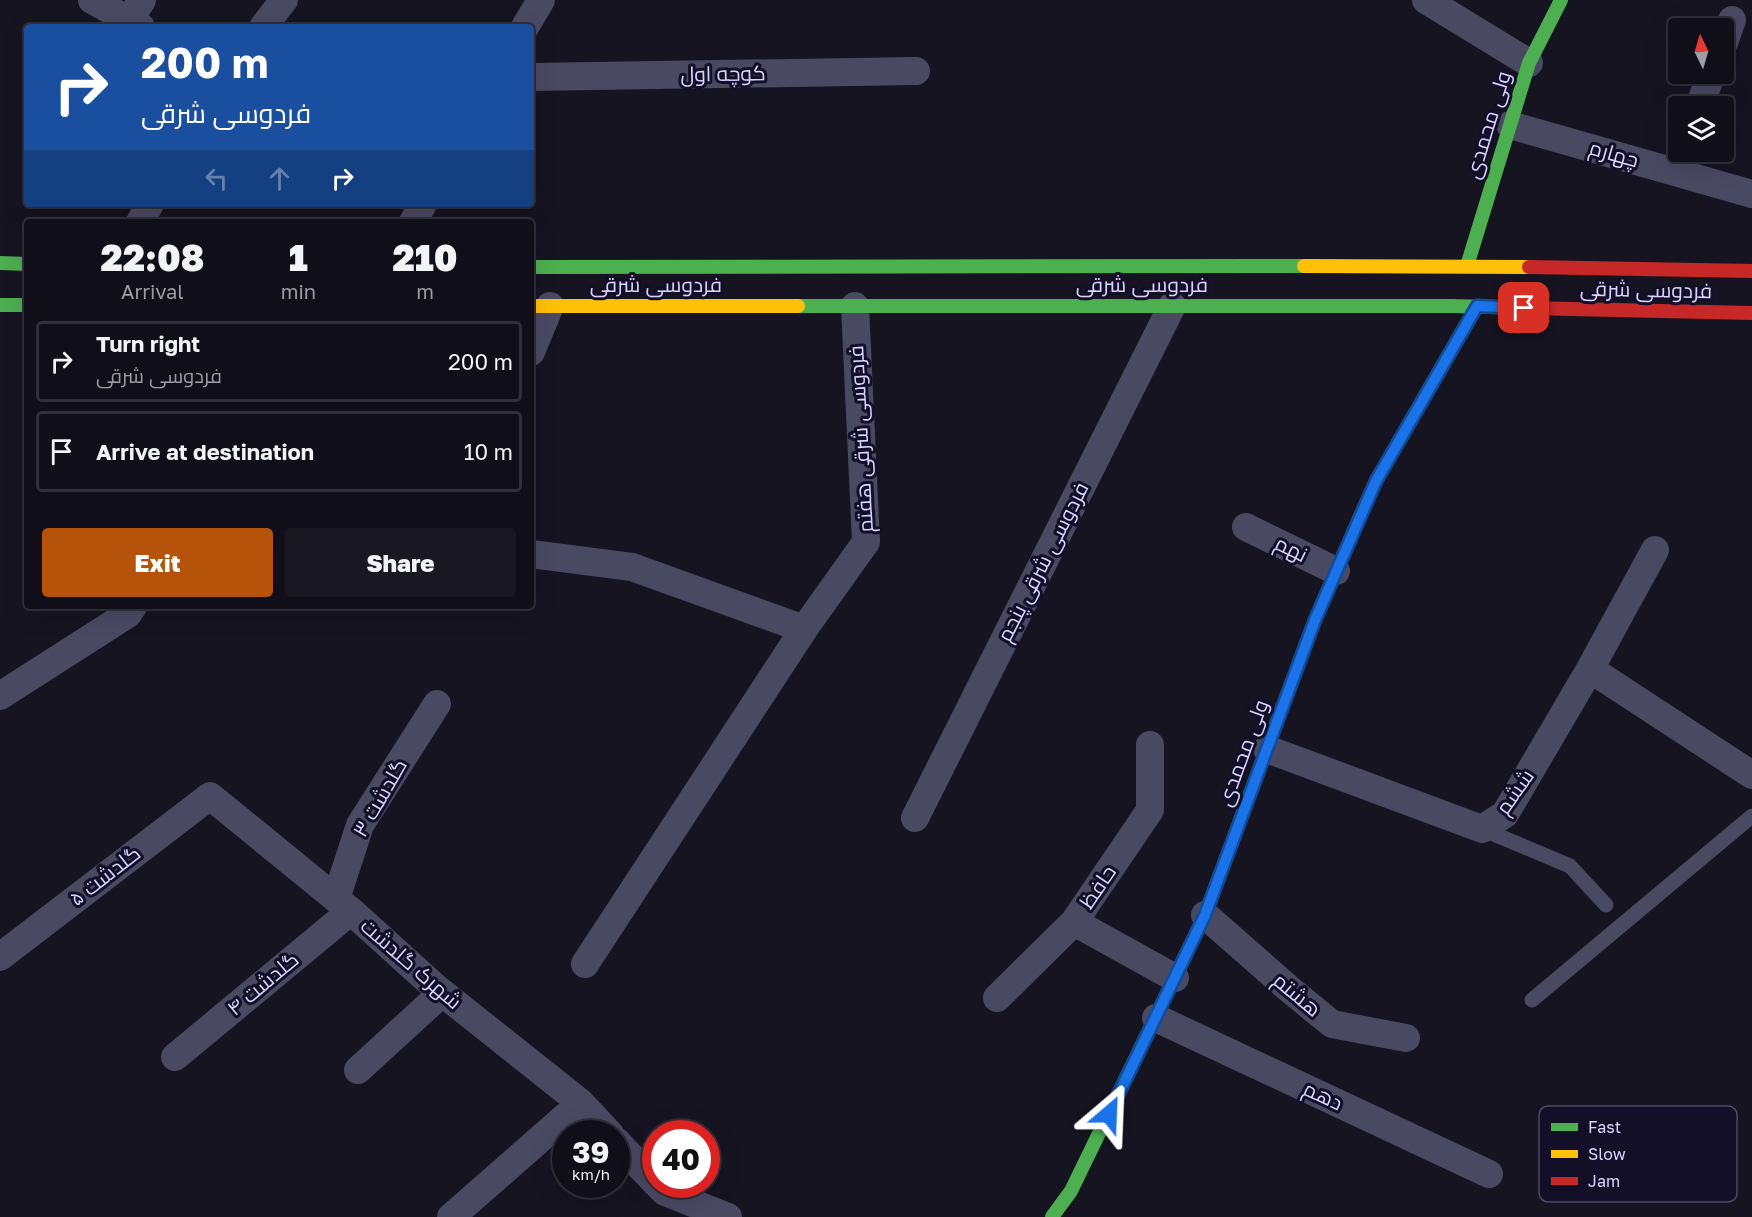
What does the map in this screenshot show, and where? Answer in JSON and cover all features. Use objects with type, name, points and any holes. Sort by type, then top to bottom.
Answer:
[{"type":"main road","name":"ولی محمدی","points":[[1467,266],[1529,63],[1561,0]]},
{"type":"main road","points":[[0,263],[24,264]]},
{"type":"main road","name":"فردوسی شرقی","points":[[534,267],[1467,266],[1752,270]]},
{"type":"main road","points":[[0,305],[24,305]]},
{"type":"main road","name":"فردوسی شرقی","points":[[540,306],[1477,306],[1752,313]]},
{"type":"main road","name":"ولی محمدی","points":[[1052,1217],[1071,1191],[1205,915],[1315,620],[1376,481],[1477,306]]},
{"type":"street","points":[[92,0],[137,16]]},
{"type":"street","points":[[265,24],[284,0]]},
{"type":"street","points":[[527,24],[541,0]]},
{"type":"street","points":[[1426,0],[1529,63]]},
{"type":"street","name":"کوچه اول","points":[[534,77],[916,71]]},
{"type":"street","name":"چهارم","points":[[1510,125],[1668,159]]},
{"type":"street","name":"چهارم","points":[[1680,162],[1752,194]]},
{"type":"street","points":[[534,337],[540,306]]},
{"type":"street","name":"فردوسی شرقی هفتم","points":[[585,964],[804,629],[866,542],[855,306]]},
{"type":"street","name":"فردوسی شرقی پنجم","points":[[915,818],[1172,306]]},
{"type":"street","name":"نهم","points":[[1246,527],[1336,571]]},
{"type":"street","name":"ششم","points":[[1267,749],[1482,829],[1505,814],[1590,669],[1655,550]]},
{"type":"street","points":[[534,554],[632,567],[804,629]]},
{"type":"street","points":[[0,696],[128,614],[131,609]]},
{"type":"street","points":[[1590,669],[1752,775]]},
{"type":"street","name":"گلدشت ۳","points":[[343,905],[360,825],[437,704]]},
{"type":"street","name":"حافظ","points":[[1150,745],[1150,810],[1074,922],[1175,978]]},
{"type":"street","name":"شهرک گلدشت","points":[[210,796],[343,905],[442,993],[581,1103],[597,1120]]},
{"type":"street","name":"۵ گلدشت","points":[[0,957],[210,796]]},
{"type":"street","name":"گلدشت ۴","points":[[175,1057],[343,905]]},
{"type":"street","name":"هشتم","points":[[1205,915],[1332,1024],[1407,1038]]},
{"type":"street","points":[[997,998],[1074,922]]},
{"type":"street","points":[[358,1070],[442,993]]},
{"type":"street","name":"دهم","points":[[1156,1018],[1489,1174]]},
{"type":"street","points":[[451,1217],[581,1103]]},
{"type":"street","points":[[630,1156],[642,1168]]},
{"type":"street","points":[[680,1198],[728,1217]]},
{"type":"lane","points":[[1532,1000],[1752,816]]},
{"type":"lane","points":[[1482,829],[1570,866],[1606,905]]},
{"type":"traffic: fast","points":[[1467,266],[1529,63],[1561,0]]},
{"type":"traffic: fast","points":[[0,263],[24,264]]},
{"type":"traffic: fast","points":[[534,267],[1304,266]]},
{"type":"traffic: fast","points":[[0,305],[24,305]]},
{"type":"traffic: fast","points":[[798,306],[1526,308]]},
{"type":"traffic: fast","points":[[1052,1217],[1071,1191],[1205,915],[1315,620],[1359,519]]},
{"type":"traffic: slow","points":[[1304,266],[1529,267]]},
{"type":"traffic: slow","points":[[534,306],[798,306]]},
{"type":"traffic: slow","points":[[1359,519],[1376,481],[1477,306]]},
{"type":"traffic: jam","points":[[1529,267],[1752,271]]},
{"type":"traffic: jam","points":[[1526,308],[1752,313]]},
{"type":"route","points":[[1109,1114],[1205,915],[1315,620],[1376,481],[1477,306],[1524,308]]}]
